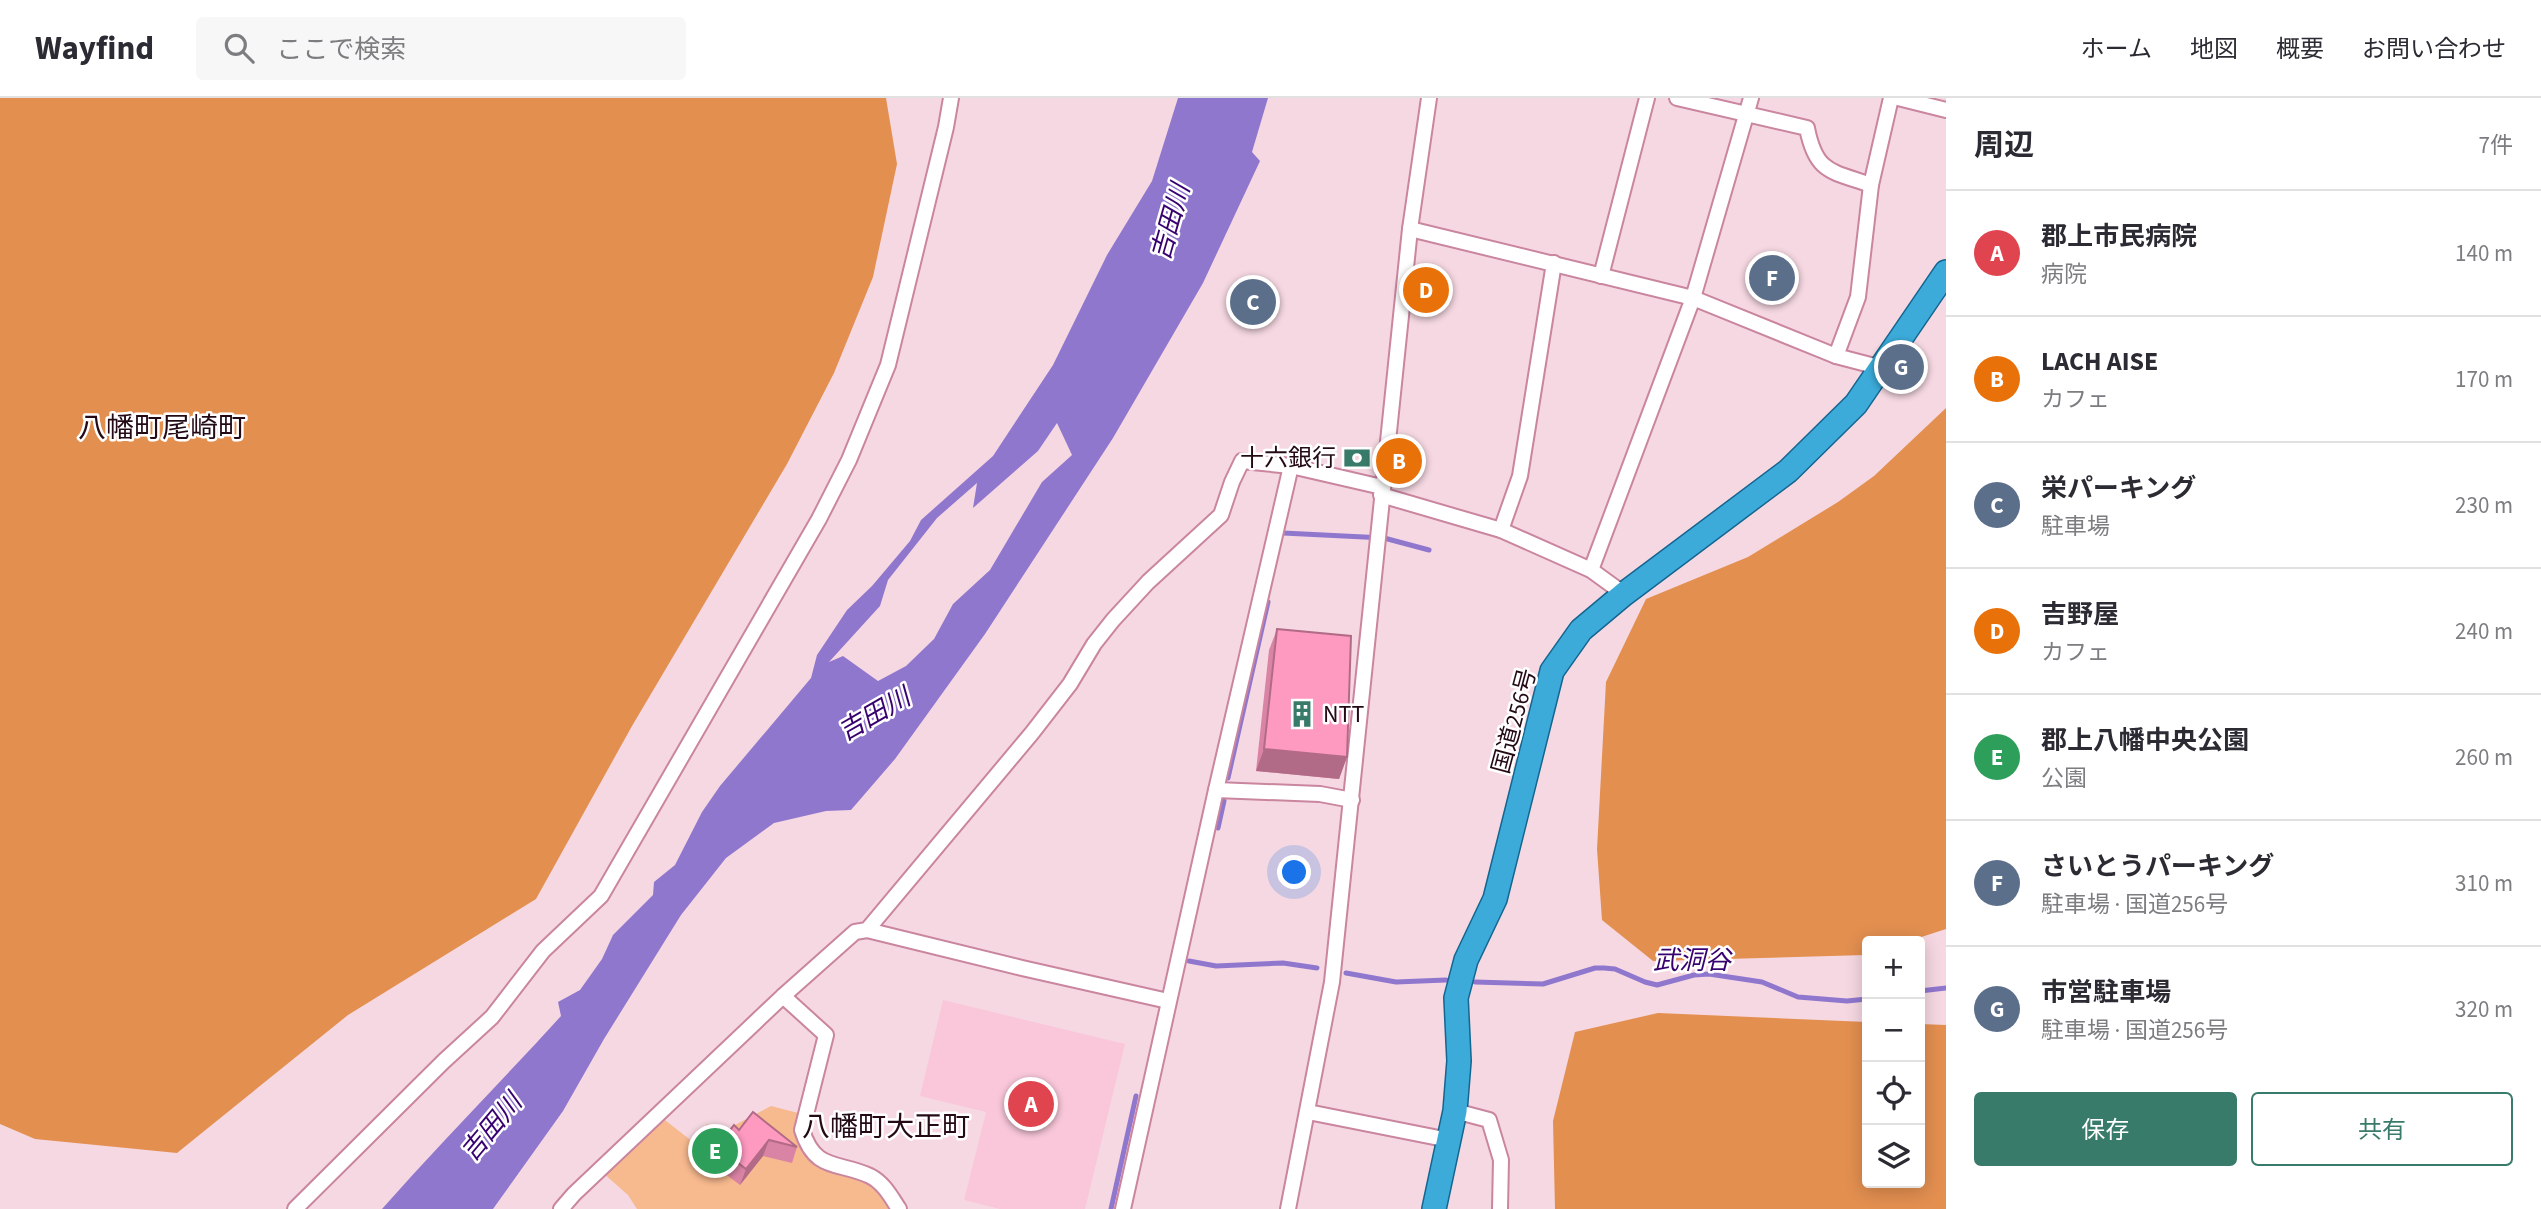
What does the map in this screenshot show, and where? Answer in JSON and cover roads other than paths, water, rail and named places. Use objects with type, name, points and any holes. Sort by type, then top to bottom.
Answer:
[{"type":"highway","name":"国道256号","points":[[1434,1209],[1455,1111],[1460,1061],[1456,998],[1466,960],[1496,899],[1552,671],[1581,630],[1624,594],[1788,471],[1856,404],[1946,272]]},
{"type":"street","points":[[295,1209],[443,1061],[492,1017],[543,951],[601,896],[819,519],[849,460],[888,365],[951,98]]},
{"type":"street","points":[[1289,1209],[1332,982],[1381,491],[1410,229],[1429,98]]},
{"type":"street","points":[[1601,276],[1647,98]]},
{"type":"street","points":[[1677,98],[1807,128],[1811,148],[1823,168],[1871,186]]},
{"type":"street","points":[[1591,570],[1693,298],[1751,98]]},
{"type":"street","points":[[1836,356],[1858,297],[1871,186],[1891,98]]},
{"type":"street","points":[[1898,98],[1946,110]]},
{"type":"street","points":[[1410,229],[1693,298],[1836,356],[1882,368]]},
{"type":"street","points":[[1502,530],[1520,476],[1554,263]]},
{"type":"street","points":[[867,930],[1032,733],[1070,684],[1094,644],[1113,620],[1148,582],[1221,515],[1242,461],[1292,466],[1502,530],[1591,570],[1624,594]]},
{"type":"street","points":[[1124,1209],[1168,1000],[1292,466]]},
{"type":"street","points":[[1216,790],[1320,794],[1352,800]]},
{"type":"street","points":[[561,1209],[783,996],[855,932],[867,930],[1168,1000]]},
{"type":"street","points":[[783,996],[825,1035],[802,1130],[806,1144],[814,1155],[825,1163],[870,1176],[881,1184],[899,1209]]},
{"type":"street","points":[[1455,1111],[1489,1120],[1501,1160],[1500,1209]]},
{"type":"street","points":[[1308,1112],[1449,1140]]},
{"type":"water","name":"吉田川","points":[[1178,98],[1268,98],[1252,152],[1260,161],[1203,283],[1113,438],[985,634],[895,759],[851,810],[826,811],[774,823],[726,858],[681,915],[563,1111],[493,1209],[382,1209],[561,1016],[558,1002],[580,990],[602,959],[613,935],[653,895],[654,882],[675,865],[702,812],[720,786],[811,678],[817,655],[847,610],[872,586],[910,541],[921,520],[993,456],[1053,365],[1107,255],[1152,181]],"holes":[[[1057,423],[1072,455],[1042,482],[990,570],[953,604],[934,639],[906,666],[878,681],[843,656],[829,662],[880,606],[888,580],[937,518],[977,483],[973,508],[1038,451]]]},
{"type":"waterway","points":[[1283,533],[1384,538],[1429,550]]},
{"type":"waterway","points":[[1228,778],[1268,602]]},
{"type":"waterway","points":[[1218,828],[1224,801]]},
{"type":"waterway","name":"武洞谷","points":[[1189,961],[1216,966],[1283,963],[1317,968]]},
{"type":"waterway","name":"武洞谷","points":[[1475,982],[1543,984],[1595,968],[1604,968],[1615,969],[1657,985],[1694,975],[1709,974],[1762,982],[1798,997],[1862,1000]]},
{"type":"waterway","name":"武洞谷","points":[[1346,973],[1396,982],[1446,980]]},
{"type":"waterway","name":"武洞谷","points":[[1925,990],[1946,988]]},
{"type":"waterway","points":[[1111,1209],[1136,1096]]},
{"type":"place","name":"さいとうパーキング","points":[[1772,278]]},
{"type":"place","name":"吉野屋","points":[[1426,290]]},
{"type":"place","name":"栄パーキング","points":[[1253,302]]},
{"type":"place","name":"市営駐車場","points":[[1901,367]]},
{"type":"place","name":"十六銀行","points":[[1357,458]]},
{"type":"place","name":"LACH AISE","points":[[1399,461]]},
{"type":"place","name":"NTT","points":[[1302,714]]},
{"type":"place","name":"郡上市民病院","points":[[1031,1104]]},
{"type":"place","name":"郡上八幡中央公園","points":[[715,1151]]},
{"type":"district","name":"八幡町尾崎町","points":[[162,427]]},
{"type":"district","name":"八幡町大正町","points":[[886,1126]]}]
